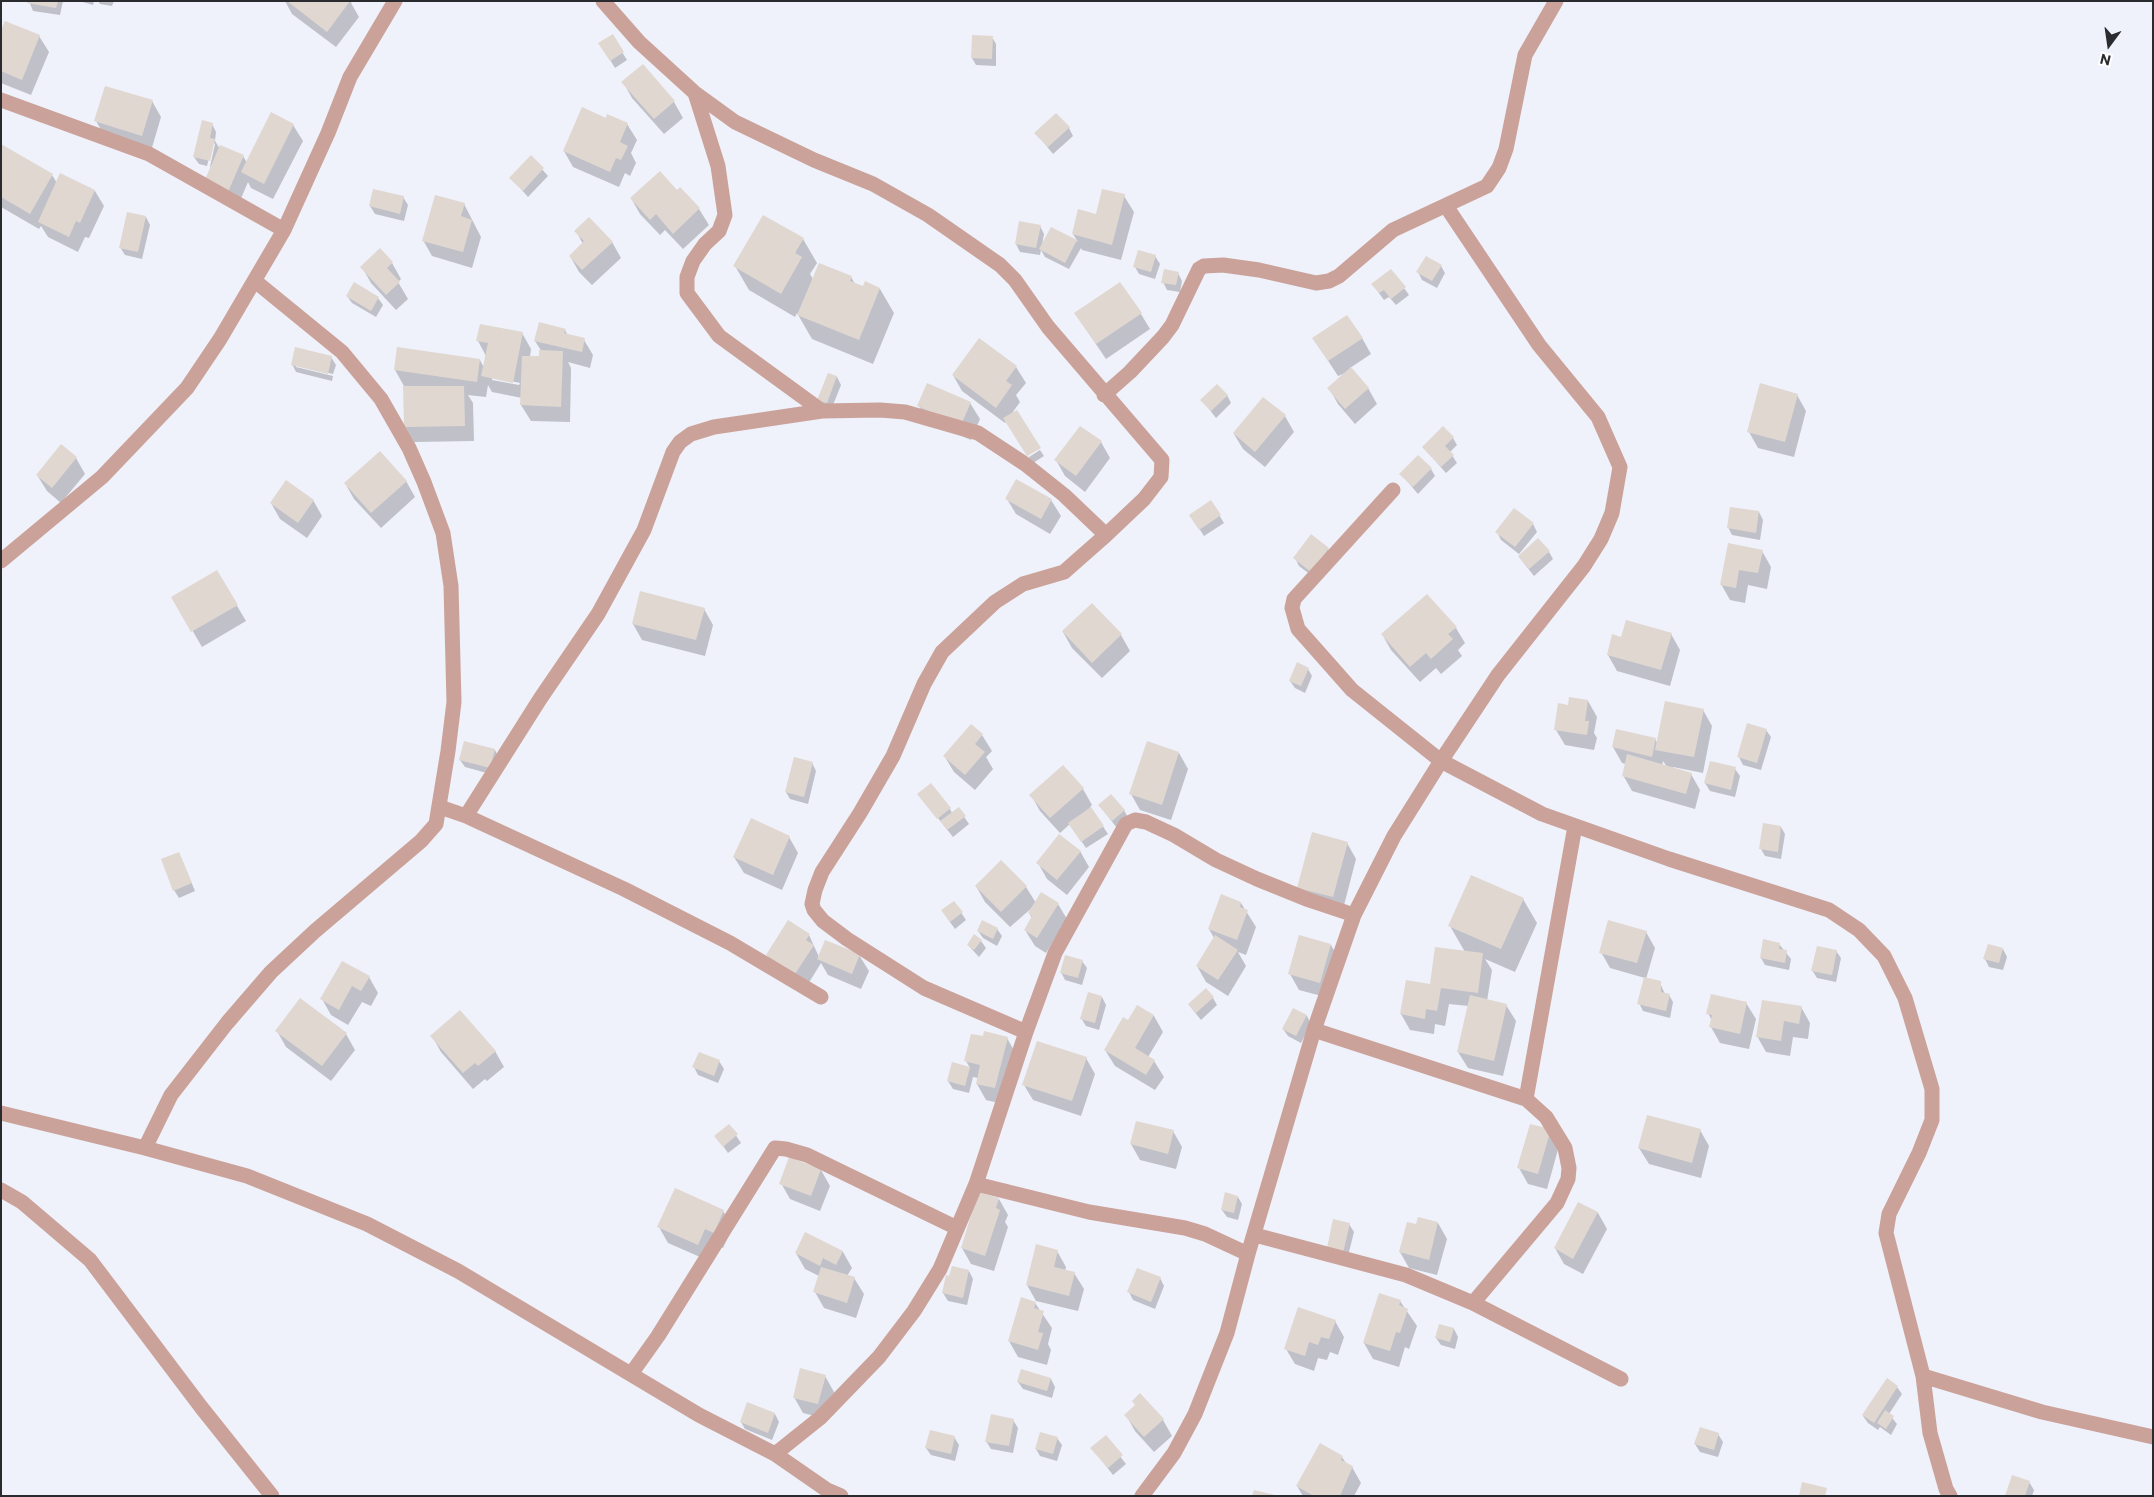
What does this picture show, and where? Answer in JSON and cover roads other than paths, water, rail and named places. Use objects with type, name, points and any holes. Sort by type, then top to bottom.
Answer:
[{"type":"street","points":[[1,561],[102,477],[173,404],[220,340],[284,230],[328,133],[350,77],[395,1]]},
{"type":"street","points":[[604,1],[639,42],[695,93],[735,122],[814,160],[873,184],[928,215],[1000,265],[1014,280],[1048,327],[1104,395],[1162,460],[1163,472],[1144,499],[1064,572],[1024,584],[994,602],[942,652],[924,684],[893,756],[822,872],[812,904],[814,910],[824,921],[847,939],[924,988],[1026,1032]]},
{"type":"street","points":[[1104,395],[1130,372],[1163,337],[1172,325],[1199,269],[1204,266],[1223,265],[1259,270],[1316,283],[1328,281],[1339,276],[1393,230],[1487,186],[1499,168],[1506,149],[1524,55],[1556,1]]},
{"type":"street","points":[[695,93],[718,166],[725,215],[719,231],[705,244],[693,262],[687,277],[687,293],[719,336],[822,411]]},
{"type":"street","points":[[1,100],[149,154],[284,230]]},
{"type":"street","points":[[1142,1496],[1174,1453],[1195,1414],[1227,1333],[1248,1254],[1314,1030],[1354,914],[1394,836],[1441,761],[1498,676],[1569,586],[1601,539],[1612,513],[1620,467],[1598,417],[1539,345],[1446,206]]},
{"type":"street","points":[[145,1148],[171,1095],[227,1023],[271,972],[314,931],[421,841],[436,824],[454,702],[451,586],[443,533],[409,448],[381,399],[342,352],[255,281]]},
{"type":"street","points":[[466,816],[540,699],[598,614],[644,530],[674,452],[680,442],[691,434],[714,426],[822,411],[880,410],[905,412],[978,433],[1025,464],[1064,496],[1106,535]]},
{"type":"street","points":[[1393,490],[1299,592],[1292,608],[1295,623],[1310,645],[1352,690],[1441,761],[1542,814],[1669,859],[1829,910],[1858,930],[1884,956],[1905,998],[1932,1089],[1932,1120],[1919,1153],[1889,1214],[1886,1232],[1923,1376],[1930,1433],[1946,1490],[1950,1496]]},
{"type":"street","points":[[440,807],[466,816],[624,889],[730,942],[821,997]]},
{"type":"street","points":[[775,1454],[820,1418],[880,1357],[914,1311],[940,1269],[976,1184],[1026,1032],[1055,953],[1126,824],[1130,821],[1146,822],[1174,835],[1216,860],[1257,879],[1309,900],[1354,914]]},
{"type":"street","points":[[1526,1099],[1575,826]]},
{"type":"street","points":[[1314,1030],[1526,1099],[1546,1116],[1565,1148],[1568,1179],[1558,1203],[1473,1303]]},
{"type":"street","points":[[1,1113],[145,1148],[247,1176],[367,1224],[458,1271],[698,1415],[775,1454],[827,1490],[841,1496]]},
{"type":"street","points":[[631,1374],[658,1336],[775,1148],[786,1148],[807,1155],[957,1228]]},
{"type":"street","points":[[976,1184],[1089,1212],[1185,1228],[1205,1234],[1248,1254]]},
{"type":"street","points":[[1,1190],[22,1202],[90,1260],[201,1407],[272,1496]]},
{"type":"street","points":[[1255,1235],[1406,1275],[1473,1303],[1621,1379]]},
{"type":"street","points":[[1923,1376],[2042,1412],[2153,1437]]}]
